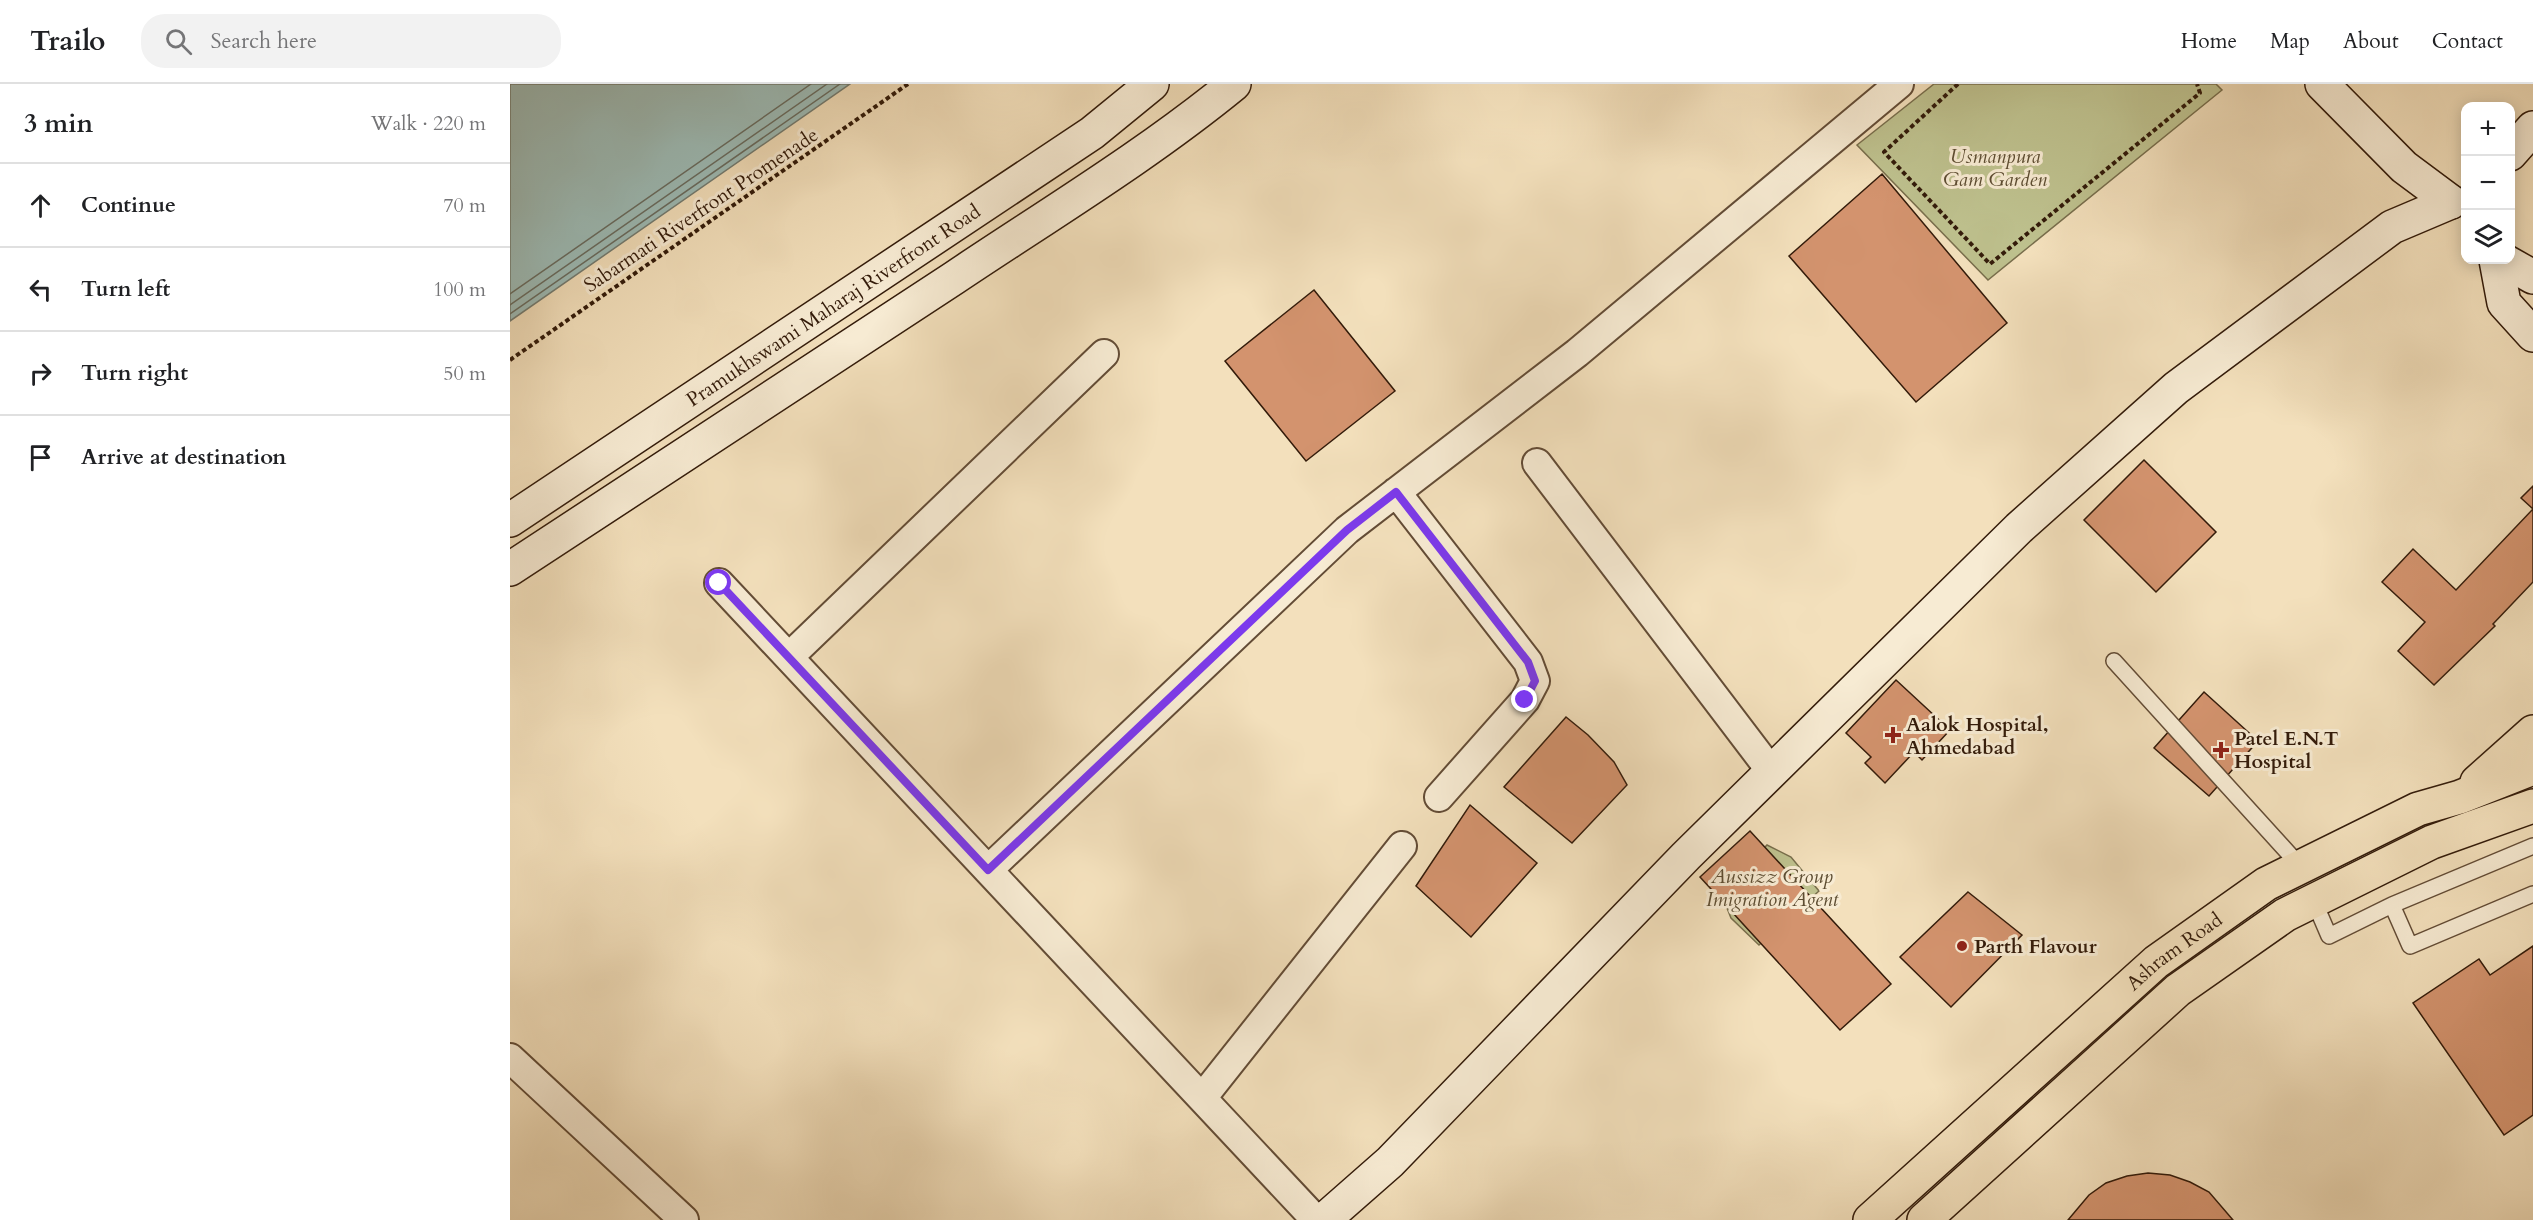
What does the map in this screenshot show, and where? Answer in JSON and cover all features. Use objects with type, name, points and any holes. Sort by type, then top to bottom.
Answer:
[{"type":"main road","name":"Pramukhswami Maharaj Riverfront Road","points":[[510,520],[1092,133],[1152,84]]},
{"type":"main road","points":[[510,569],[701,446],[1057,210],[1193,117],[1234,84]]},
{"type":"main road","points":[[2322,84],[2404,167],[2461,204]]},
{"type":"main road","points":[[2515,149],[2533,128]]},
{"type":"main road","points":[[1324,1220],[1390,1162],[1771,771],[2019,528],[2176,388],[2392,227],[2461,204]]},
{"type":"main road","points":[[2497,264],[2504,303],[2533,336]]},
{"type":"main road","points":[[2510,264],[2533,277]]},
{"type":"main road","points":[[2460,797],[2533,732]]},
{"type":"main road","name":"Ashram Road","points":[[1870,1220],[2156,962],[2266,884],[2418,809],[2460,797],[2533,768]]},
{"type":"main road","name":"Ashram Road","points":[[1924,1220],[2178,990],[2285,915],[2432,842],[2533,806]]},
{"type":"main road","points":[[1898,1195],[1919,1220]]},
{"type":"street","points":[[988,870],[1347,530],[1577,352],[1899,84]]},
{"type":"street","points":[[789,657],[1104,354]]},
{"type":"street","points":[[1537,463],[1771,771]]},
{"type":"street","points":[[1396,492],[1528,662],[1535,681],[1525,700],[1439,797]]},
{"type":"street","points":[[719,583],[1316,1220]]},
{"type":"street","points":[[1202,1098],[1402,846]]},
{"type":"street","points":[[510,1058],[684,1220]]},
{"type":"lane","points":[[2114,661],[2301,867]]},
{"type":"lane","points":[[2314,901],[2329,936],[2391,905],[2533,846]]},
{"type":"lane","points":[[2391,905],[2410,946],[2533,894]]},
{"type":"path","name":"Sabarmati Riverfront Promenade","points":[[510,360],[908,84]]},
{"type":"path","points":[[1958,84],[1884,152],[1990,264],[2200,93],[2197,84]]},
{"type":"green space","name":"Usmanpura Gam Garden","points":[[1934,84],[2216,84],[2222,90],[1988,280],[1857,145]]},
{"type":"green space","name":"Aussizz Group Imigration Agent","points":[[1767,845],[1791,857],[1819,891],[1759,945],[1731,918],[1721,893]]},
{"type":"water","points":[[510,84],[850,84],[510,321]]},
{"type":"building","points":[[1882,174],[2007,323],[1916,402],[1789,256]]},
{"type":"building","points":[[1314,290],[1395,391],[1306,461],[1225,361]]},
{"type":"building","points":[[2144,460],[2216,532],[2156,592],[2084,520]]},
{"type":"building","points":[[2533,486],[2533,509],[2521,498]]},
{"type":"building","points":[[2533,509],[2533,582],[2493,624],[2495,626],[2434,685],[2398,651],[2425,622],[2382,582],[2413,549],[2456,590]]},
{"type":"building","points":[[1896,680],[1950,730],[1922,760],[1914,752],[1885,783],[1865,763],[1871,757],[1846,733]]},
{"type":"building","points":[[2204,692],[2258,741],[2209,796],[2154,748]]},
{"type":"building","points":[[1566,717],[1588,735],[1614,762],[1627,785],[1572,843],[1504,787]]},
{"type":"building","points":[[1470,805],[1537,863],[1471,937],[1416,886]]},
{"type":"building","points":[[1750,831],[1891,984],[1840,1030],[1700,877]]},
{"type":"building","name":"Parth Flavour","points":[[1968,892],[2022,935],[1951,1007],[1900,957]]},
{"type":"building","points":[[2533,946],[2533,1115],[2504,1135],[2413,1003],[2479,959],[2490,975]]},
{"type":"building","points":[[2148,1173],[2170,1175],[2209,1192],[2233,1220],[2068,1220],[2089,1195],[2106,1183],[2127,1176]]},
{"type":"place","name":"Aalok Hospital, Ahmedabad","points":[[1893,735]]},
{"type":"place","name":"Patel E.N.T Hospital","points":[[2221,750]]},
{"type":"place","name":"Parth Flavour","points":[[1962,946]]},
{"type":"route","points":[[719,583],[988,870],[1281,591],[1347,530],[1396,492],[1528,662],[1535,681],[1525,700]]}]
